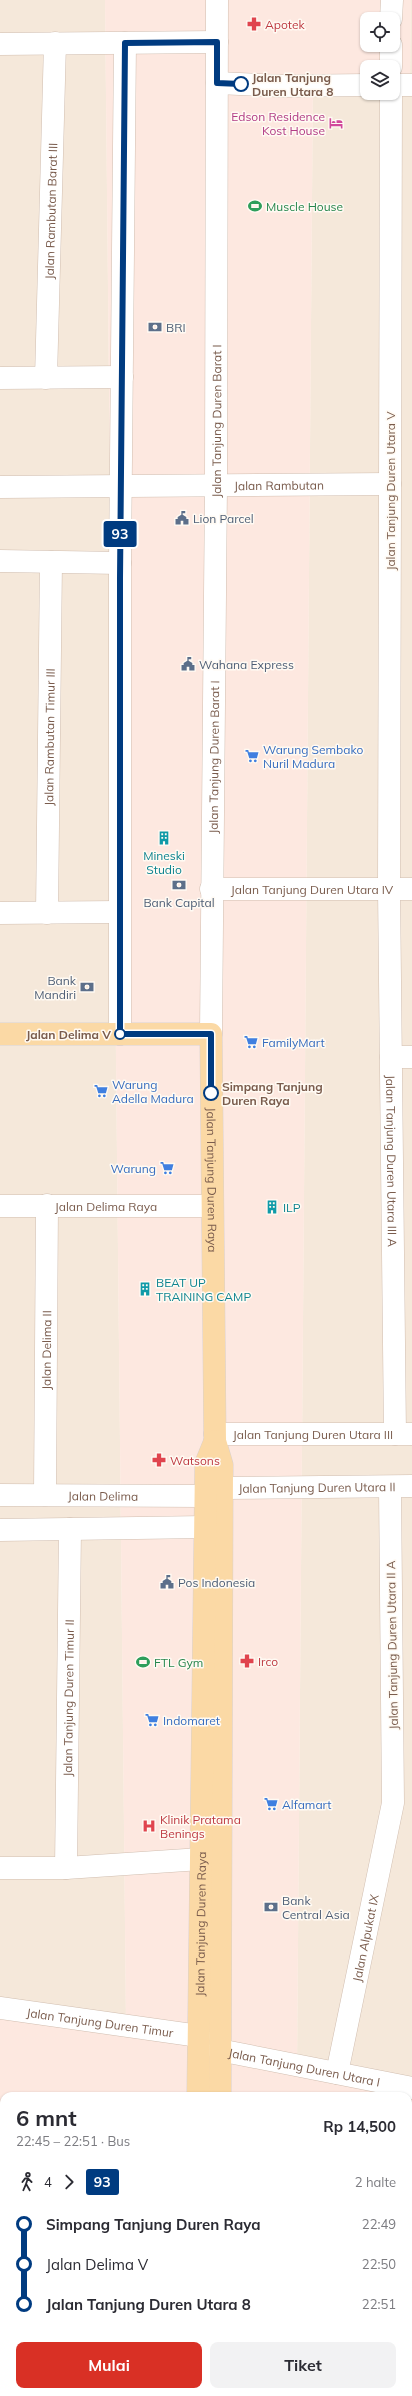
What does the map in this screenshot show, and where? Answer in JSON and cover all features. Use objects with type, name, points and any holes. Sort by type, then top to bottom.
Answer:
[{"type":"main road","points":[[0,1034],[211,1034]]},
{"type":"main road","name":"Jalan Tanjung Duren Raya","points":[[211,1034],[215,1437],[206,1463],[214,1492],[220,2092]]},
{"type":"main road","name":"Jalan Tanjung Duren Raya","points":[[198,2092],[205,1527],[214,1492]]},
{"type":"street","name":"Jalan Tanjung Duren Barat I","points":[[211,1034],[211,889],[216,485],[217,0]]},
{"type":"street","points":[[392,0],[392,12]]},
{"type":"street","points":[[0,44],[217,42]]},
{"type":"street","name":"Jalan Rambutan Barat III","points":[[46,378],[55,43]]},
{"type":"street","points":[[120,1034],[120,486],[125,43]]},
{"type":"street","points":[[217,83],[282,86],[360,85]]},
{"type":"street","points":[[400,85],[412,85]]},
{"type":"street","name":"Jalan Tanjung Duren Utara V","points":[[389,889],[391,100]]},
{"type":"street","points":[[0,378],[122,378]]},
{"type":"street","name":"Jalan Rambutan","points":[[0,487],[390,484]]},
{"type":"street","points":[[0,561],[120,563]]},
{"type":"street","name":"Jalan Rambutan Timur III","points":[[47,913],[51,562]]},
{"type":"street","name":"Jalan Tanjung Duren Utara IV","points":[[211,889],[412,889]]},
{"type":"street","name":"Jalan Tanjung Duren Utara III A","points":[[389,889],[402,1057],[403,1434]]},
{"type":"street","points":[[0,913],[119,912]]},
{"type":"street","name":"Jalan Delima Raya","points":[[0,1206],[212,1206]]},
{"type":"street","name":"Jalan Delima II","points":[[45,1495],[47,1206]]},
{"type":"street","name":"Jalan Tanjung Duren Utara III","points":[[215,1437],[403,1434]]},
{"type":"street","name":"Jalan Tanjung Duren Utara II","points":[[214,1492],[412,1486]]},
{"type":"street","name":"Jalan Tanjung Duren Utara II A","points":[[390,1487],[394,1803]]},
{"type":"street","name":"Jalan Delima","points":[[0,1495],[214,1492]]},
{"type":"street","points":[[0,1530],[205,1527]]},
{"type":"street","name":"Jalan Tanjung Duren Timur II","points":[[66,1868],[70,1529]]},
{"type":"street","name":"Jalan Alpukat IX","points":[[337,2073],[394,1803]]},
{"type":"street","points":[[0,1868],[66,1868],[201,1859]]},
{"type":"street","name":"Jalan Tanjung Duren Timur","points":[[0,2008],[199,2036]]},
{"type":"street","name":"Jalan Tanjung Duren Utara I","points":[[219,2050],[412,2088]]},
{"type":"shaded area","points":[[0,0],[105,0],[126,2021],[0,2007]]},
{"type":"shaded area","points":[[105,0],[411,0],[410,80],[400,79],[400,60],[360,60],[360,78],[313,76],[297,2069],[392,2092],[0,2092],[0,2009],[126,2021]]},
{"type":"shaded area","points":[[412,0],[412,2092],[391,2092],[297,2069],[313,76],[360,91],[360,100],[400,100],[400,87],[410,79]]},
{"type":"bus line","name":"93","points":[[211,1093],[211,1034],[120,1034],[120,579],[125,43],[217,42],[217,83],[241,84]]},
{"type":"place","name":"Apotek","points":[[254,24]]},
{"type":"place","name":"Jalan Tanjung Duren Utara 8","points":[[241,84]]},
{"type":"place","name":"Edson Residence Kost House","points":[[336,123]]},
{"type":"place","name":"Muscle House","points":[[255,206]]},
{"type":"place","name":"BRI","points":[[155,327]]},
{"type":"place","name":"Lion Parcel","points":[[182,518]]},
{"type":"place","name":"Wahana Express","points":[[188,664]]},
{"type":"place","name":"Warung Sembako Nuril Madura","points":[[252,756]]},
{"type":"place","name":"Mineski Studio","points":[[164,838]]},
{"type":"place","name":"Bank Capital","points":[[179,885]]},
{"type":"place","name":"Bank Mandiri","points":[[87,987]]},
{"type":"place","name":"Jalan Delima V","points":[[120,1034]]},
{"type":"place","name":"FamilyMart","points":[[251,1042]]},
{"type":"place","name":"Warung Adella Madura","points":[[101,1091]]},
{"type":"place","name":"Simpang Tanjung Duren Raya","points":[[211,1093]]},
{"type":"place","name":"Warung","points":[[167,1168]]},
{"type":"place","name":"ILP","points":[[272,1207]]},
{"type":"place","name":"BEAT UP TRAINING CAMP","points":[[145,1289]]},
{"type":"place","name":"Watsons","points":[[159,1460]]},
{"type":"place","name":"Pos Indonesia","points":[[167,1582]]},
{"type":"place","name":"Irco","points":[[247,1661]]},
{"type":"place","name":"FTL Gym","points":[[143,1662]]},
{"type":"place","name":"Indomaret","points":[[152,1720]]},
{"type":"place","name":"Alfamart","points":[[271,1804]]},
{"type":"place","name":"Klinik Pratama Benings","points":[[149,1826]]},
{"type":"place","name":"Bank Central Asia","points":[[271,1907]]}]
